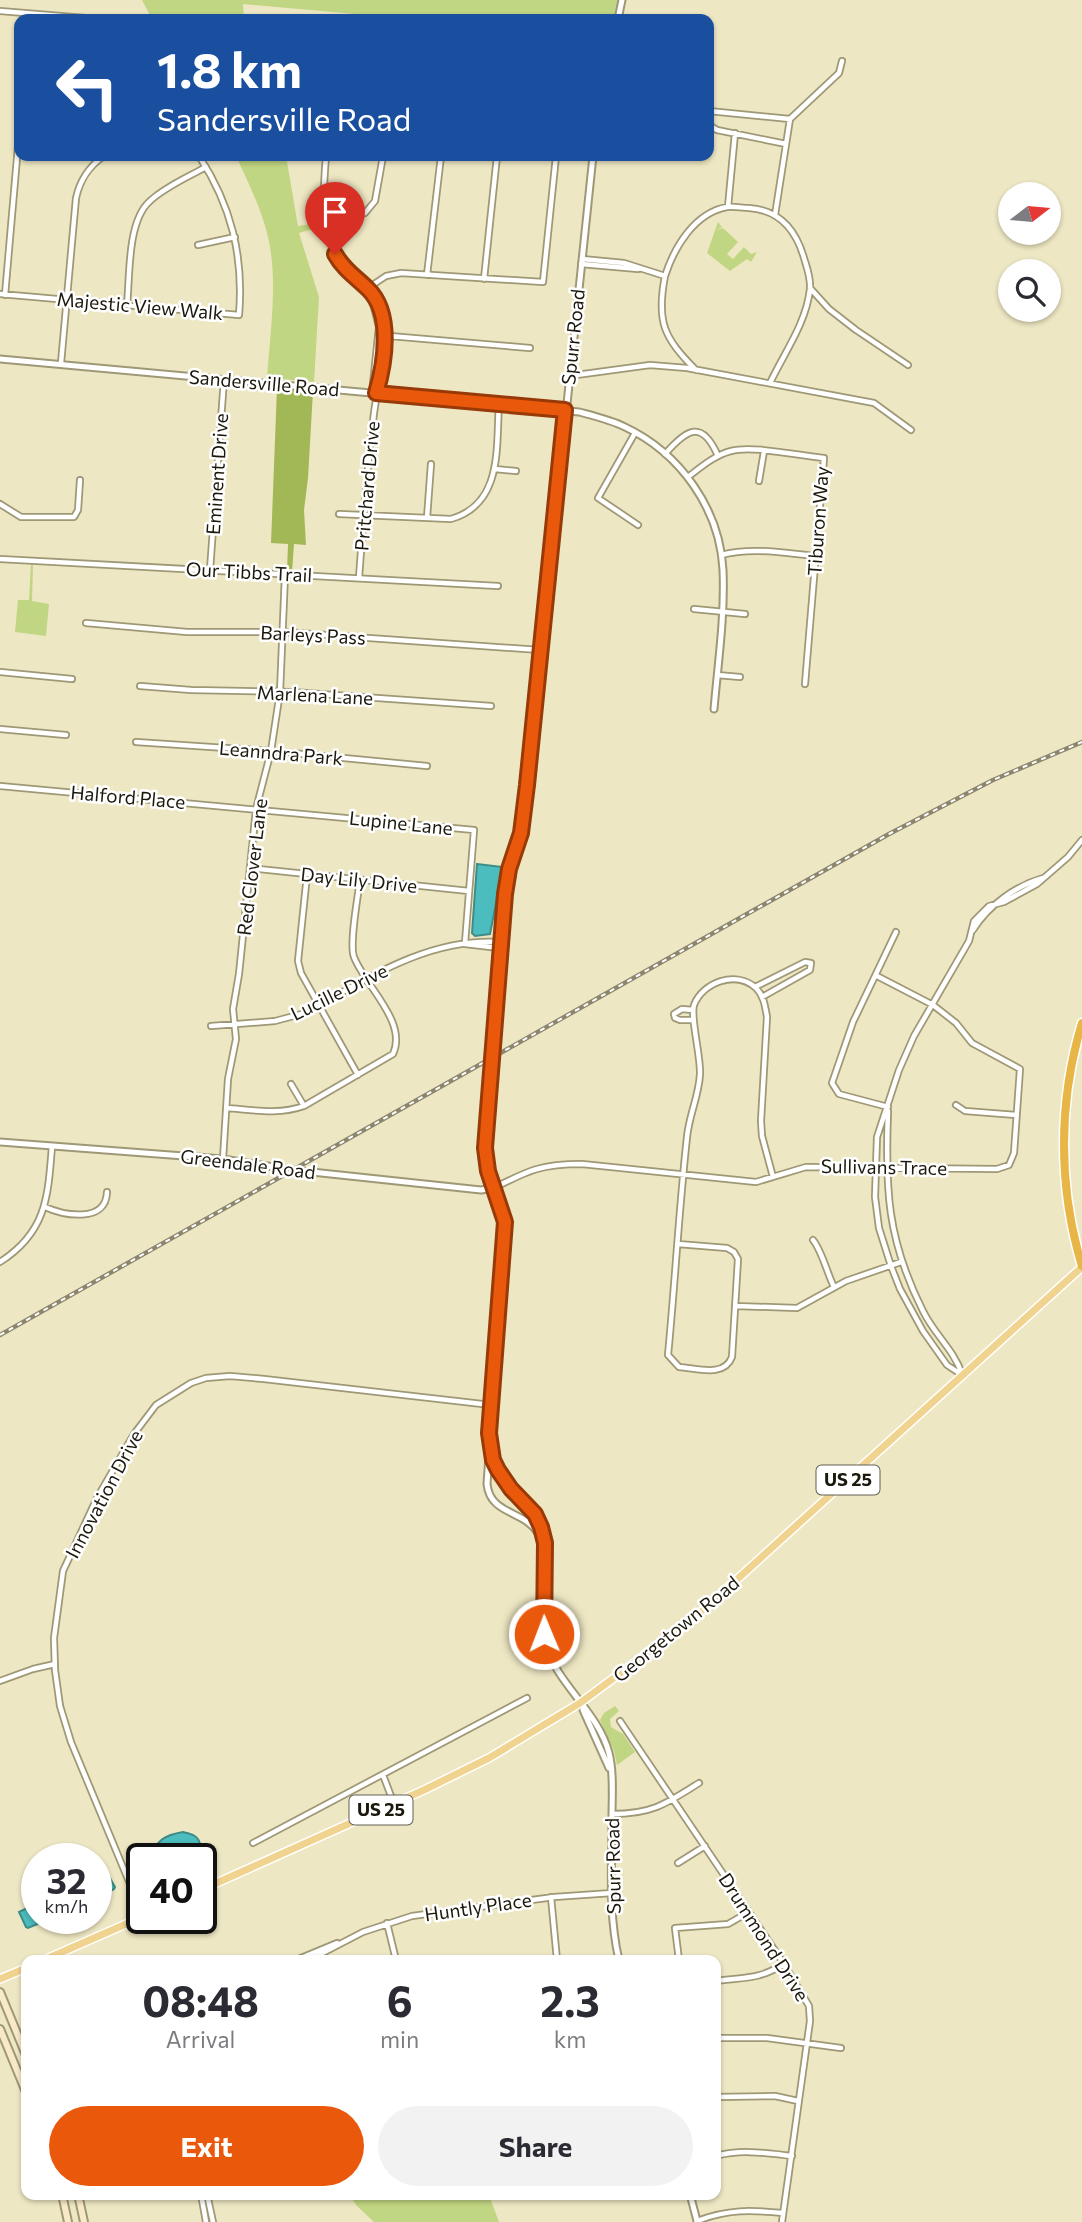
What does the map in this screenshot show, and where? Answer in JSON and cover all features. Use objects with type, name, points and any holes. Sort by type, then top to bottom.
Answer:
[{"type":"highway","points":[[1082,1023],[1072,1061],[1063,1139],[1070,1218],[1082,1266]]},
{"type":"main road","name":"Georgetown Road","points":[[217,1883],[394,1804],[489,1758],[580,1703],[691,1621],[1082,1266]]},
{"type":"main road","points":[[55,1955],[126,1922]]},
{"type":"main road","points":[[0,1979],[21,1970]]},
{"type":"main road","points":[[0,1992],[21,2043]]},
{"type":"main road","points":[[0,2029],[21,2080]]},
{"type":"main road","points":[[63,2200],[68,2222]]},
{"type":"main road","points":[[79,2200],[84,2222]]},
{"type":"street","points":[[0,11],[40,14]]},
{"type":"street","points":[[775,215],[790,118],[839,73],[842,61]]},
{"type":"street","points":[[714,111],[790,118]]},
{"type":"street","points":[[714,128],[786,144]]},
{"type":"street","points":[[728,207],[735,133]]},
{"type":"street","points":[[2,294],[16,161]]},
{"type":"street","points":[[61,363],[78,187],[87,170],[98,161]]},
{"type":"street","name":"Majestic View Walk","points":[[2,294],[239,315],[241,278],[235,237],[227,208],[202,161]]},
{"type":"street","points":[[326,161],[323,193],[331,241],[342,266],[368,288],[386,276],[401,273],[543,282],[555,161]]},
{"type":"street","points":[[326,220],[365,213],[375,201],[382,161]]},
{"type":"street","points":[[427,275],[440,161]]},
{"type":"street","points":[[484,279],[497,161]]},
{"type":"street","name":"Spurr Road","points":[[592,161],[521,833],[507,878],[499,945],[485,1161],[505,1222],[487,1491],[501,1510],[524,1519],[541,1536],[545,1641],[552,1662],[580,1703],[610,1771],[613,1893],[619,1955]]},
{"type":"street","points":[[127,305],[137,219],[144,207],[162,192],[206,167]]},
{"type":"street","points":[[696,370],[679,353],[665,328],[660,306],[671,257],[684,237],[708,216],[728,207],[758,208],[775,215],[788,225],[799,242],[810,278],[810,288],[798,329],[770,383]]},
{"type":"street","points":[[198,245],[235,237]]},
{"type":"street","points":[[581,261],[624,263],[665,276]]},
{"type":"street","name":"Pritchard Drive","points":[[359,578],[376,393],[380,380],[382,309],[368,288]]},
{"type":"street","points":[[810,288],[856,330],[908,365]]},
{"type":"street","points":[[381,335],[530,348]]},
{"type":"street","name":"Sandersville Road","points":[[0,359],[565,410],[597,417],[635,433],[665,454],[688,477],[712,523],[723,570],[714,709]]},
{"type":"street","points":[[569,376],[665,365],[874,403],[904,428],[911,430]]},
{"type":"street","name":"Eminent Drive","points":[[210,570],[225,379]]},
{"type":"street","points":[[339,514],[364,513],[451,519],[467,514],[488,491],[495,468],[499,403]]},
{"type":"street","points":[[665,454],[681,436],[693,431],[705,434],[713,443],[718,456]]},
{"type":"street","points":[[635,433],[597,498],[638,525]]},
{"type":"street","name":"Tiburon Way","points":[[688,477],[718,456],[732,450],[824,458],[805,684]]},
{"type":"street","points":[[759,481],[764,451]]},
{"type":"street","points":[[427,518],[431,464]]},
{"type":"street","points":[[495,468],[516,471]]},
{"type":"street","points":[[0,504],[21,517],[74,517],[78,510],[80,480]]},
{"type":"street","points":[[721,555],[738,551],[762,551],[815,556]]},
{"type":"street","name":"Our Tibbs Trail","points":[[0,559],[498,586]]},
{"type":"street","name":"Red Clover Lane","points":[[223,1159],[228,1079],[236,1039],[233,1009],[256,808],[271,751],[280,692],[285,575]]},
{"type":"street","points":[[694,609],[745,614]]},
{"type":"street","name":"Barleys Pass","points":[[86,623],[187,632],[284,632],[540,650]]},
{"type":"street","points":[[0,672],[72,679]]},
{"type":"street","points":[[717,675],[740,677]]},
{"type":"street","name":"Marlena Lane","points":[[140,686],[491,706]]},
{"type":"street","points":[[0,729],[66,736]]},
{"type":"street","name":"Leanndra Park","points":[[136,742],[271,751],[427,766]]},
{"type":"street","name":"Halford Place","points":[[0,786],[256,808]]},
{"type":"street","name":"Lupine Lane","points":[[256,808],[474,830],[465,943]]},
{"type":"street","points":[[962,1375],[947,1365],[918,1323],[891,1266],[879,1228],[875,1167],[877,1137],[914,1036],[982,917],[995,904],[1037,884],[1068,857],[1082,840]]},
{"type":"street","name":"Day Lily Drive","points":[[250,869],[469,891]]},
{"type":"street","points":[[307,875],[298,961],[301,973],[358,1075]]},
{"type":"street","points":[[227,1108],[281,1112],[304,1106],[393,1055],[397,1046],[395,1027],[354,956],[360,880]]},
{"type":"street","points":[[888,1107],[839,1094],[832,1083],[853,1022],[896,932]]},
{"type":"street","name":"Lucille Drive","points":[[211,1026],[290,1018],[422,953],[474,941],[499,945]]},
{"type":"street","points":[[755,987],[805,962],[811,964],[810,970],[762,996]]},
{"type":"street","name":"Sullivans Trace","points":[[494,1188],[536,1168],[562,1164],[757,1182],[806,1167],[1004,1168],[1013,1160],[1020,1069],[972,1043],[956,1023],[933,1004],[877,976]]},
{"type":"street","points":[[678,1244],[727,1248],[737,1255],[732,1357],[725,1368],[719,1370],[679,1367],[668,1355],[684,1175],[689,1123],[700,1076],[693,1010],[700,994],[725,979],[743,980],[755,987],[762,996],[767,1017],[761,1121],[762,1136],[773,1177]]},
{"type":"street","points":[[693,1010],[682,1009],[674,1014],[675,1018],[680,1020],[693,1020]]},
{"type":"street","points":[[291,1084],[304,1106]]},
{"type":"street","points":[[956,1105],[965,1111],[1016,1115]]},
{"type":"street","points":[[888,1107],[886,1167],[891,1225],[901,1262],[926,1317],[957,1358],[962,1375]]},
{"type":"street","name":"Greendale Road","points":[[0,1142],[223,1159],[381,1180],[481,1190],[494,1188]]},
{"type":"street","points":[[0,1262],[18,1248],[33,1230],[45,1208],[52,1146]]},
{"type":"street","points":[[45,1208],[63,1214],[84,1215],[94,1212],[105,1203],[107,1192]]},
{"type":"street","points":[[813,1240],[819,1248],[824,1267],[834,1287]]},
{"type":"street","points":[[735,1306],[797,1308],[834,1287],[901,1262]]},
{"type":"street","points":[[918,1323],[926,1317]]},
{"type":"street","name":"Innovation Drive","points":[[126,1876],[71,1742],[60,1706],[55,1664],[55,1616],[64,1571],[97,1499],[134,1434],[156,1405],[191,1383],[206,1378],[230,1376],[491,1405]]},
{"type":"street","name":"Spurr Road","points":[[489,1433],[493,1460],[498,1470],[511,1489],[535,1514],[541,1527],[545,1543],[543,1562]]},
{"type":"street","points":[[0,1681],[33,1668],[55,1664]]},
{"type":"street","points":[[253,1843],[527,1699]]},
{"type":"street","name":"Drummond Drive","points":[[620,1721],[784,1964],[809,2006],[808,2043],[782,2222]]},
{"type":"street","points":[[383,1775],[394,1804]]},
{"type":"street","points":[[612,1814],[646,1811],[674,1799],[699,1783]]},
{"type":"street","points":[[678,1863],[705,1846]]},
{"type":"street","name":"Huntly Place","points":[[308,1955],[387,1923],[412,1916],[551,1897],[613,1893]]},
{"type":"street","points":[[551,1897],[557,1955]]},
{"type":"street","points":[[678,1955],[675,1928],[728,1924],[749,1912]]},
{"type":"street","points":[[387,1923],[395,1955]]},
{"type":"street","name":"Huntly Place","points":[[318,1955],[348,1939]]},
{"type":"street","points":[[721,1981],[760,1977],[784,1964]]},
{"type":"street","points":[[721,2038],[767,2038],[841,2048]]},
{"type":"street","points":[[721,2097],[775,2096],[799,2101]]},
{"type":"street","points":[[721,2154],[754,2152],[792,2156]]},
{"type":"street","points":[[202,2200],[206,2222]]},
{"type":"street","points":[[208,2200],[213,2222]]},
{"type":"street","points":[[692,2200],[697,2221],[714,2214],[743,2209],[783,2213]]},
{"type":"green space","points":[[142,0],[618,0],[615,14],[355,14],[243,4],[244,14],[149,14]]},
{"type":"green space","points":[[238,161],[287,161],[298,226],[322,222],[323,226],[299,233],[319,297],[314,382],[267,378],[273,296],[272,263],[268,235]]},
{"type":"green space","points":[[718,222],[722,227],[716,230],[723,228],[738,242],[727,254],[733,259],[744,247],[751,254],[757,252],[751,262],[747,259],[730,271],[707,253]]},
{"type":"green space","points":[[277,388],[313,391],[304,510],[306,545],[294,544],[292,572],[287,571],[288,544],[271,543]]},
{"type":"green space","points":[[31,564],[32,601],[49,604],[46,636],[15,632],[18,600],[29,600]]},
{"type":"green space","points":[[615,1706],[619,1711],[610,1719],[611,1727],[623,1734],[635,1752],[617,1765],[614,1751],[600,1720],[604,1713]]},
{"type":"green space","points":[[353,2200],[491,2200],[499,2222],[374,2222]]},
{"type":"water","points":[[477,864],[503,867],[490,934],[475,936],[472,933]]},
{"type":"water","points":[[183,1832],[194,1835],[200,1843],[159,1843],[171,1835]]},
{"type":"railway","points":[[0,1335],[889,834],[993,780],[1082,742]]},
{"type":"route","points":[[335,254],[342,266],[368,288],[382,309],[384,336],[380,380],[376,393],[565,410],[527,785],[521,833],[507,878],[499,942],[485,1136],[485,1161],[505,1214],[489,1433],[493,1460],[498,1470],[511,1489],[535,1514],[541,1527],[545,1543],[544,1634]]}]
